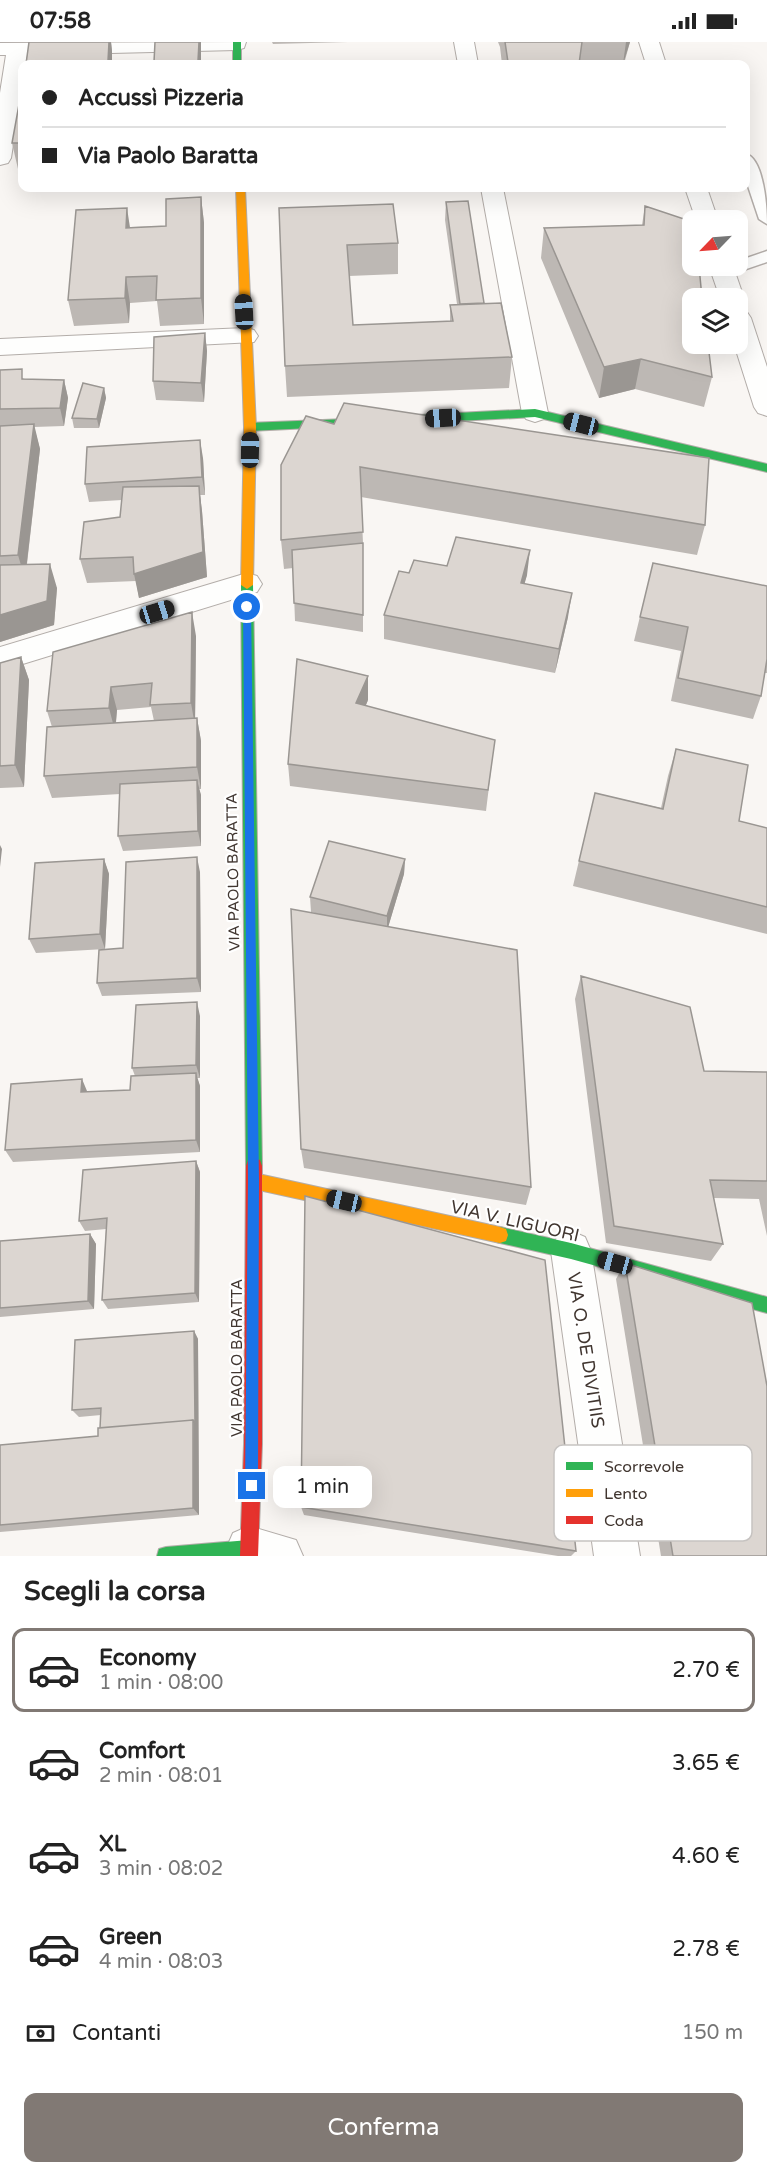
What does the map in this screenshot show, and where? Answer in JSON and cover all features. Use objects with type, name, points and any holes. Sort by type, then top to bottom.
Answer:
[{"type":"main road","name":"VIA PAOLO BARATTA","points":[[240,192],[250,427],[247,584],[254,1181],[253,1444],[259,1554]]},
{"type":"main road","points":[[385,421],[535,413],[766,467]]},
{"type":"main road","points":[[250,427],[362,422]]},
{"type":"main road","name":"VIA V. LIGUORI","points":[[254,1181],[571,1251],[767,1305]]},
{"type":"main road","points":[[166,1556],[259,1554]]},
{"type":"street","points":[[464,42],[467,60]]},
{"type":"street","points":[[649,42],[655,60]]},
{"type":"street","points":[[0,158],[10,54],[237,50]]},
{"type":"street","points":[[493,192],[535,413]]},
{"type":"street","points":[[697,192],[704,210]]},
{"type":"street","points":[[0,347],[245,336]]},
{"type":"street","points":[[748,349],[767,407]]},
{"type":"street","points":[[0,659],[247,584]]},
{"type":"street","name":"VIA O. DE DIVITIIS","points":[[571,1251],[600,1445]]},
{"type":"street","name":"VIA O. DE DIVITIIS","points":[[615,1541],[617,1556]]},
{"type":"lane","points":[[750,170],[767,219]]},
{"type":"lane","points":[[748,261],[767,256]]},
{"type":"building","points":[[29,42],[109,42],[108,60],[27,60]]},
{"type":"building","points":[[155,42],[199,42],[198,60],[154,60]]},
{"type":"building","points":[[505,42],[582,42],[580,60],[508,60]]},
{"type":"building","points":[[18,110],[18,143],[12,143]]},
{"type":"building","points":[[201,197],[201,298],[156,300],[157,276],[126,277],[125,298],[68,300],[76,210],[127,208],[126,228],[166,226],[166,199]]},
{"type":"building","points":[[468,201],[484,303],[460,304],[446,202]]},
{"type":"building","points":[[393,204],[398,243],[347,245],[353,325],[453,321],[450,305],[501,303],[512,357],[285,366],[279,208]]},
{"type":"building","points":[[645,206],[682,218],[682,276],[700,276],[701,288],[682,288],[682,354],[709,354],[712,377],[641,359],[604,367],[544,228],[644,225]]},
{"type":"building","points":[[205,333],[201,383],[153,381],[154,337]]},
{"type":"building","points":[[22,369],[22,379],[64,380],[60,408],[0,409],[0,370]]},
{"type":"building","points":[[83,383],[104,388],[97,419],[72,418]]},
{"type":"building","points":[[344,403],[709,458],[705,525],[360,467],[363,532],[281,540],[281,465],[306,416],[334,424]]},
{"type":"building","points":[[34,424],[18,555],[0,556],[0,426]]},
{"type":"building","points":[[200,440],[202,477],[85,484],[87,447]]},
{"type":"building","points":[[199,486],[203,552],[134,574],[133,557],[80,559],[84,522],[120,517],[123,487]]},
{"type":"building","points":[[456,537],[530,550],[521,583],[572,593],[559,649],[384,615],[399,571],[409,573],[414,560],[447,566]]},
{"type":"building","points":[[363,543],[363,615],[294,603],[292,550]]},
{"type":"building","points":[[653,563],[767,586],[767,659],[761,696],[678,678],[688,627],[640,617]]},
{"type":"building","points":[[50,564],[47,601],[0,615],[0,565]]},
{"type":"building","points":[[192,612],[191,703],[150,705],[152,683],[111,687],[109,708],[47,711],[53,652]]},
{"type":"building","points":[[21,657],[15,765],[0,766],[0,663]]},
{"type":"building","points":[[297,659],[368,676],[356,703],[495,740],[488,790],[288,764]]},
{"type":"building","points":[[197,718],[197,767],[44,776],[47,727]]},
{"type":"building","points":[[676,749],[748,765],[739,821],[767,828],[767,907],[579,861],[595,793],[663,809]]},
{"type":"building","points":[[197,780],[198,831],[118,836],[120,784]]},
{"type":"building","points":[[329,841],[405,859],[387,916],[310,897]]},
{"type":"building","points":[[197,857],[197,978],[97,983],[99,950],[123,948],[126,862]]},
{"type":"building","points":[[104,859],[100,934],[29,939],[35,863]]},
{"type":"building","points":[[291,909],[517,950],[531,1187],[301,1149]]},
{"type":"building","points":[[581,976],[690,1007],[704,1071],[767,1072],[767,1181],[710,1180],[723,1244],[614,1226]]},
{"type":"building","points":[[197,1002],[196,1065],[132,1068],[136,1005]]},
{"type":"building","points":[[196,1073],[196,1140],[5,1150],[11,1084],[82,1079],[81,1092],[130,1090],[131,1076]]},
{"type":"building","points":[[196,1161],[195,1293],[102,1300],[107,1218],[79,1221],[83,1170]]},
{"type":"building","points":[[305,1196],[545,1260],[565,1445],[554,1445],[554,1541],[575,1541],[576,1551],[301,1507]]},
{"type":"building","points":[[90,1234],[88,1301],[0,1308],[0,1241]]},
{"type":"building","points":[[625,1263],[752,1303],[767,1386],[767,1556],[673,1556],[671,1541],[752,1541],[752,1445],[655,1445]]},
{"type":"building","points":[[194,1331],[195,1423],[193,1420],[100,1428],[101,1408],[72,1410],[75,1340]]},
{"type":"building","points":[[193,1420],[193,1508],[0,1525],[0,1445],[98,1436],[98,1428]]},
{"type":"traffic: fast","points":[[237,42],[237,60]]},
{"type":"traffic: fast","points":[[399,420],[535,413],[767,468]]},
{"type":"traffic: fast","points":[[250,427],[347,423]]},
{"type":"traffic: fast","points":[[247,585],[254,1166]]},
{"type":"traffic: fast","points":[[500,1235],[571,1251],[767,1305]]},
{"type":"traffic: fast","points":[[166,1556],[249,1549]]},
{"type":"traffic: slow","points":[[240,192],[250,427],[247,585]]},
{"type":"traffic: slow","points":[[254,1181],[500,1235]]},
{"type":"traffic: jam","points":[[249,1556],[253,1444],[254,1166]]},
{"type":"route","points":[[247,607],[254,1181],[252,1486]]}]
